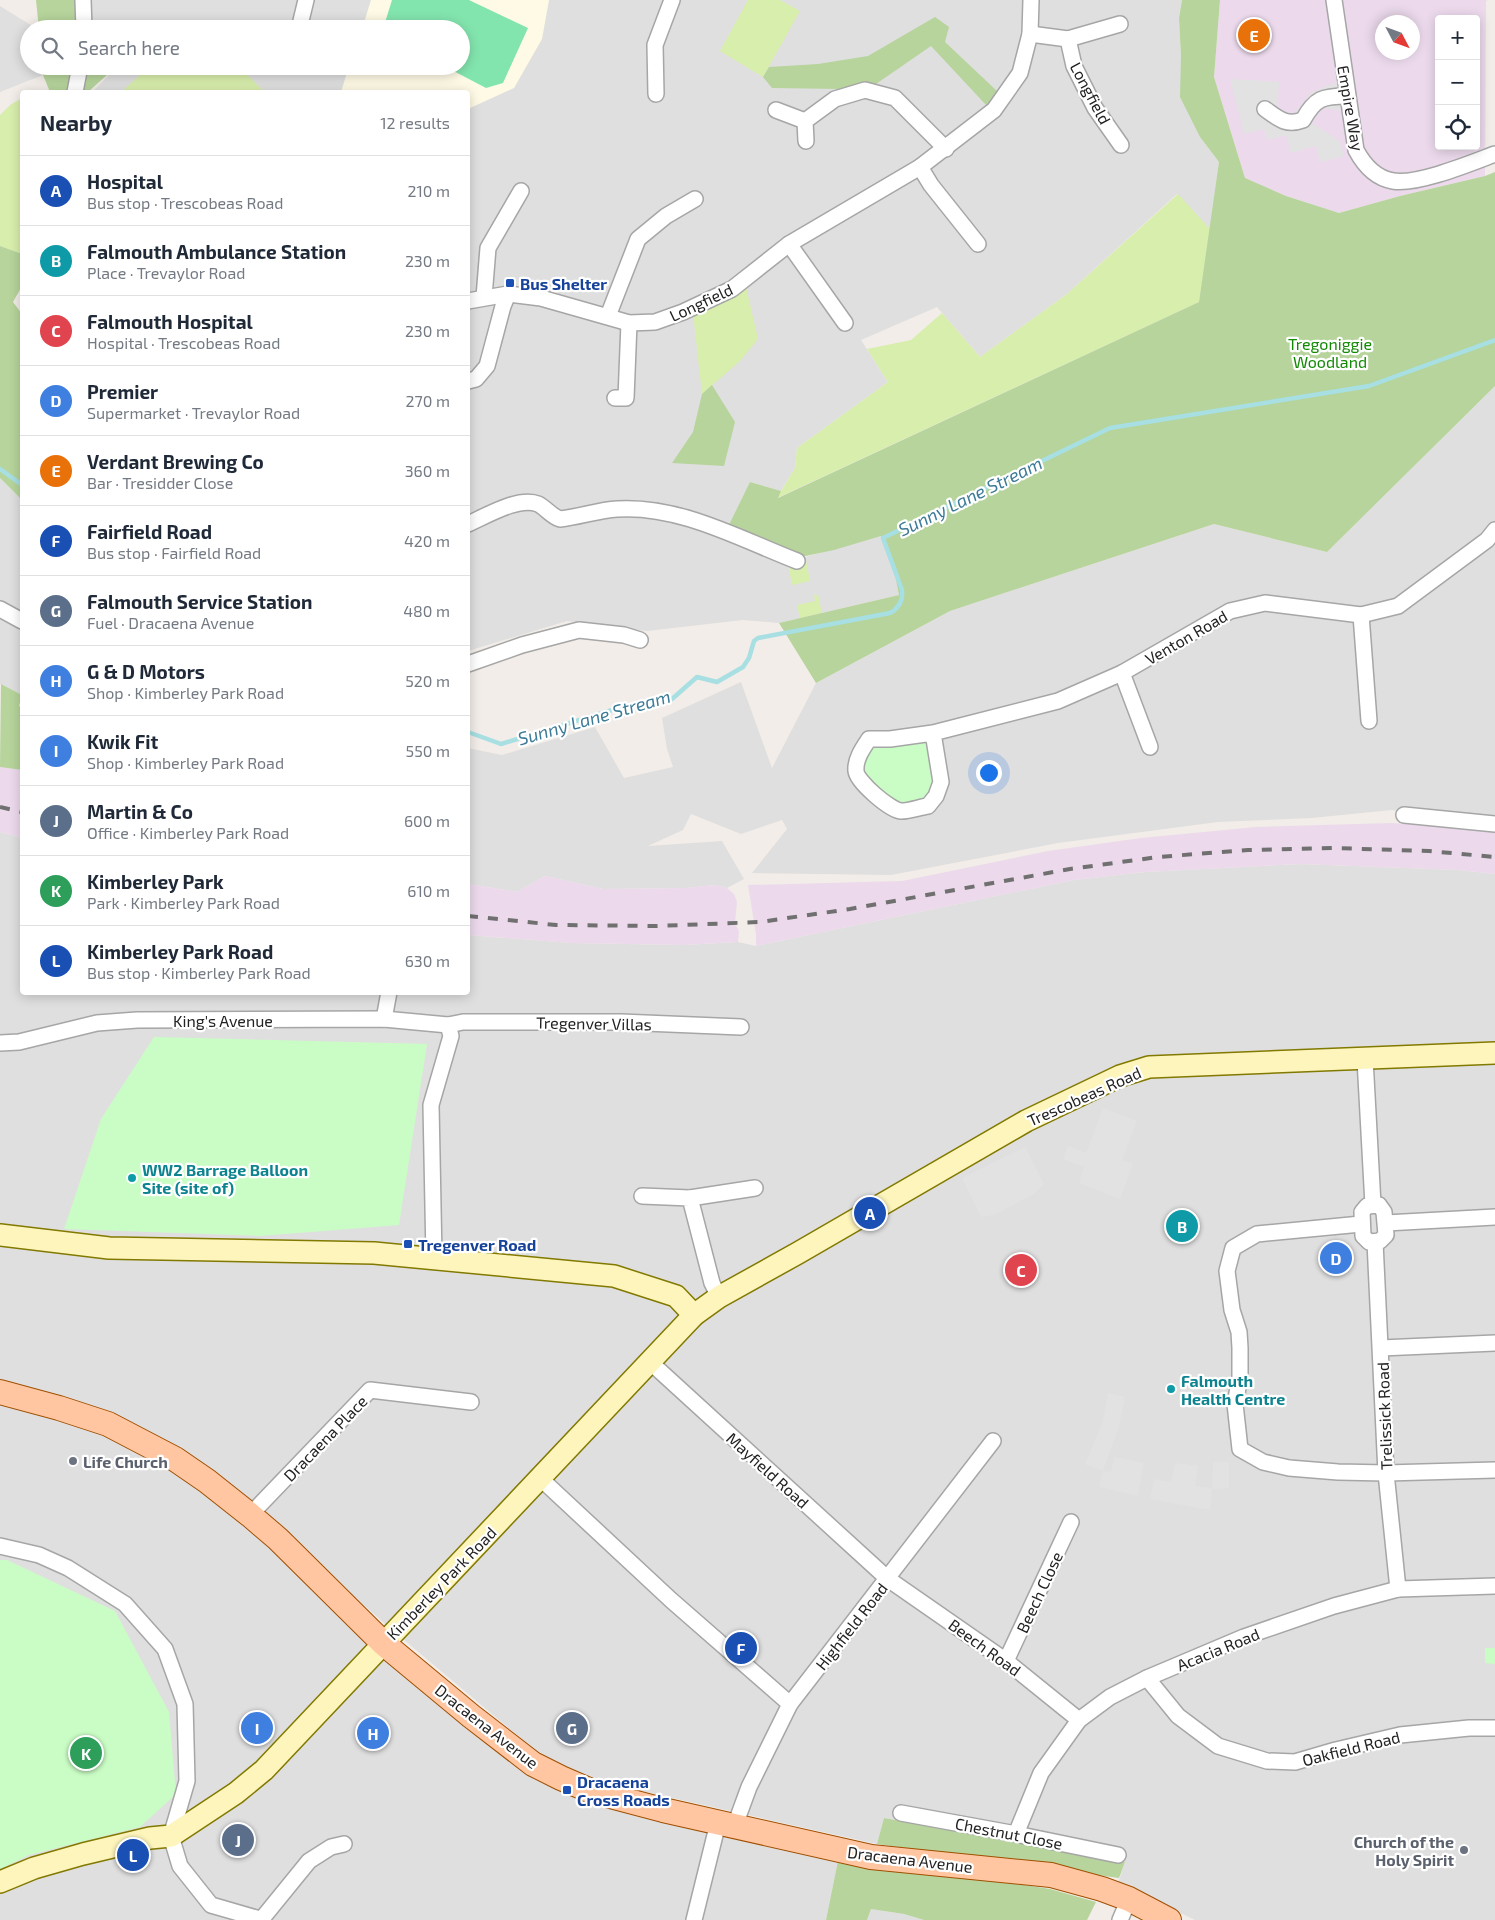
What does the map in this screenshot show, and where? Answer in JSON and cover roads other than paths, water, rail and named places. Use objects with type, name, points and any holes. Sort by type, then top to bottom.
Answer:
[{"type":"main road","name":"Dracaena Avenue","points":[[0,1392],[108,1424],[175,1459],[207,1481],[250,1515],[383,1643],[471,1716],[533,1764],[561,1778],[592,1791],[655,1808],[871,1857],[1052,1875],[1097,1887],[1124,1910],[1170,1920]]},
{"type":"street","points":[[83,0],[84,20]]},
{"type":"street","points":[[301,20],[306,0]]},
{"type":"street","points":[[656,94],[655,45],[672,0]]},
{"type":"street","name":"Longfield","points":[[470,300],[508,294],[541,298],[629,323],[655,322],[683,312],[732,289],[789,244],[920,167],[946,149],[994,110],[1020,73],[1030,34],[1031,0]]},
{"type":"street","name":"Empire Way","points":[[1334,0],[1356,150],[1363,164],[1380,176],[1392,181],[1404,182],[1449,171],[1495,154]]},
{"type":"street","name":"Longfield","points":[[1030,34],[1068,38],[1120,24]]},
{"type":"street","name":"Longfield","points":[[1068,38],[1074,66],[1095,108],[1121,145]]},
{"type":"street","points":[[75,90],[78,75]]},
{"type":"street","points":[[805,121],[835,99],[865,90],[895,98],[946,149]]},
{"type":"street","points":[[1266,109],[1280,120],[1292,124],[1303,120],[1309,108],[1320,98],[1347,96]]},
{"type":"street","points":[[776,110],[805,121]]},
{"type":"street","points":[[805,121],[806,141]]},
{"type":"street","points":[[920,167],[931,185],[978,244]]},
{"type":"street","points":[[484,297],[488,248],[521,191]]},
{"type":"street","points":[[608,316],[638,239],[666,216],[695,199]]},
{"type":"street","points":[[789,244],[845,323]]},
{"type":"street","points":[[470,380],[476,379],[487,366],[508,294]]},
{"type":"street","points":[[615,398],[626,398],[629,323]]},
{"type":"street","points":[[470,523],[509,506],[528,501],[540,505],[554,517],[560,519],[601,510],[655,511],[706,524],[797,561]]},
{"type":"street","name":"Venton Road","points":[[933,733],[941,782],[936,796],[928,806],[900,811],[888,806],[862,783],[856,772],[857,759],[869,739],[890,739],[933,733],[1058,701],[1122,673],[1230,611],[1265,603],[1361,615],[1398,606],[1492,540]]},
{"type":"street","points":[[0,609],[20,621]]},
{"type":"street","points":[[1361,615],[1369,721]]},
{"type":"street","points":[[470,663],[522,645],[579,630],[624,635],[640,640]]},
{"type":"street","points":[[1122,673],[1150,748]]},
{"type":"street","points":[[1404,815],[1495,824]]},
{"type":"street","points":[[384,1018],[388,995]]},
{"type":"street","name":"King's Avenue","points":[[0,1042],[19,1042],[96,1024],[137,1020],[384,1018],[448,1025]]},
{"type":"street","name":"Tregenver Villas","points":[[448,1025],[463,1022],[621,1022],[741,1027]]},
{"type":"street","points":[[434,1258],[431,1105],[451,1036],[448,1025]]},
{"type":"street","name":"Trescobeas Road","points":[[719,1297],[798,1254],[1034,1117],[1120,1076],[1149,1067],[1495,1053]]},
{"type":"street","points":[[1365,1059],[1373,1205]]},
{"type":"street","points":[[642,1196],[690,1198],[755,1188]]},
{"type":"street","points":[[690,1198],[712,1283],[719,1297]]},
{"type":"street","points":[[1373,1205],[1379,1205],[1384,1212],[1386,1235],[1380,1241],[1369,1242],[1363,1236],[1362,1212],[1367,1206],[1373,1205]]},
{"type":"street","points":[[1386,1224],[1495,1217]]},
{"type":"street","points":[[1361,1224],[1257,1234],[1233,1248],[1227,1271],[1232,1310],[1239,1332],[1240,1377],[1235,1404],[1240,1449],[1263,1462],[1289,1468],[1386,1473],[1495,1470]]},
{"type":"street","points":[[0,1235],[109,1248],[374,1253],[614,1276],[676,1296],[694,1315]]},
{"type":"street","name":"Trelissick Road","points":[[1375,1242],[1386,1473],[1398,1590]]},
{"type":"street","name":"Kimberley Park Road","points":[[0,1882],[34,1868],[83,1854],[150,1838],[171,1836],[236,1793],[264,1770],[367,1662],[648,1361],[694,1315],[719,1297]]},
{"type":"street","points":[[1381,1348],[1495,1343]]},
{"type":"street","name":"Mayfield Road","points":[[648,1361],[888,1578]]},
{"type":"street","name":"Dracaena Place","points":[[250,1515],[370,1390],[471,1402]]},
{"type":"street","name":"Highfield Road","points":[[694,1920],[727,1825],[738,1817],[749,1787],[790,1704],[993,1441]]},
{"type":"street","points":[[540,1478],[671,1600],[790,1704]]},
{"type":"street","name":"Beech Close","points":[[1006,1661],[1071,1522]]},
{"type":"street","points":[[0,1546],[39,1555],[68,1568],[125,1604],[164,1649],[185,1704],[187,1781],[171,1836],[180,1866],[211,1904],[262,1920],[309,1861],[331,1847],[344,1844]]},
{"type":"street","name":"Beech Road","points":[[888,1578],[1006,1661],[1079,1720]]},
{"type":"street","name":"Acacia Road","points":[[1016,1834],[1041,1773],[1079,1720],[1110,1697],[1146,1678],[1244,1637],[1334,1606],[1398,1590],[1495,1586]]},
{"type":"street","name":"Oakfield Road","points":[[1146,1678],[1178,1716],[1218,1746],[1267,1761],[1295,1762],[1400,1735],[1469,1728],[1495,1728]]},
{"type":"street","name":"Chestnut Close","points":[[901,1813],[1118,1855]]},
{"type":"waterway","name":"Sunny Lane Stream","points":[[470,733],[501,744],[622,707],[672,699],[697,677],[717,682],[743,667],[749,658],[754,641],[758,638],[890,613],[900,603],[902,590],[883,538],[1110,428],[1369,386],[1495,340]]},
{"type":"waterway","name":"Sunny Lane Stream","points":[[0,469],[20,484]]},
{"type":"railway","points":[[0,807],[20,812]]},
{"type":"railway","points":[[470,916],[556,925],[657,926],[760,922],[850,909],[1070,869],[1158,857],[1248,850],[1332,848],[1429,851],[1495,857]]},
{"type":"place","name":"Verdant Brewing Co","points":[[1254,35]]},
{"type":"place","name":"Bus Shelter","points":[[510,283]]},
{"type":"place","name":"WW2 Barrage Balloon Site (site of)","points":[[132,1178]]},
{"type":"place","name":"Hospital","points":[[870,1213]]},
{"type":"place","name":"Falmouth Ambulance Station","points":[[1182,1226]]},
{"type":"place","name":"Tregenver Road","points":[[408,1244]]},
{"type":"place","name":"Premier","points":[[1336,1258]]},
{"type":"place","name":"Falmouth Hospital","points":[[1021,1270]]},
{"type":"place","name":"Falmouth Health Centre","points":[[1171,1389]]},
{"type":"place","name":"Life Church","points":[[73,1461]]},
{"type":"place","name":"Fairfield Road","points":[[741,1648]]},
{"type":"place","name":"Kwik Fit","points":[[257,1728]]},
{"type":"place","name":"Falmouth Service Station","points":[[572,1728]]},
{"type":"place","name":"G & D Motors","points":[[373,1733]]},
{"type":"place","name":"Kimberley Park","points":[[86,1753]]},
{"type":"place","name":"Dracaena Cross Roads","points":[[567,1790]]},
{"type":"place","name":"Martin & Co","points":[[238,1840]]},
{"type":"place","name":"Church of the Holy Spirit","points":[[1464,1850]]},
{"type":"place","name":"Kimberley Park Road","points":[[133,1855]]},
{"type":"park label","name":"Tregoniggie Woodland","points":[[1330,352]]}]
